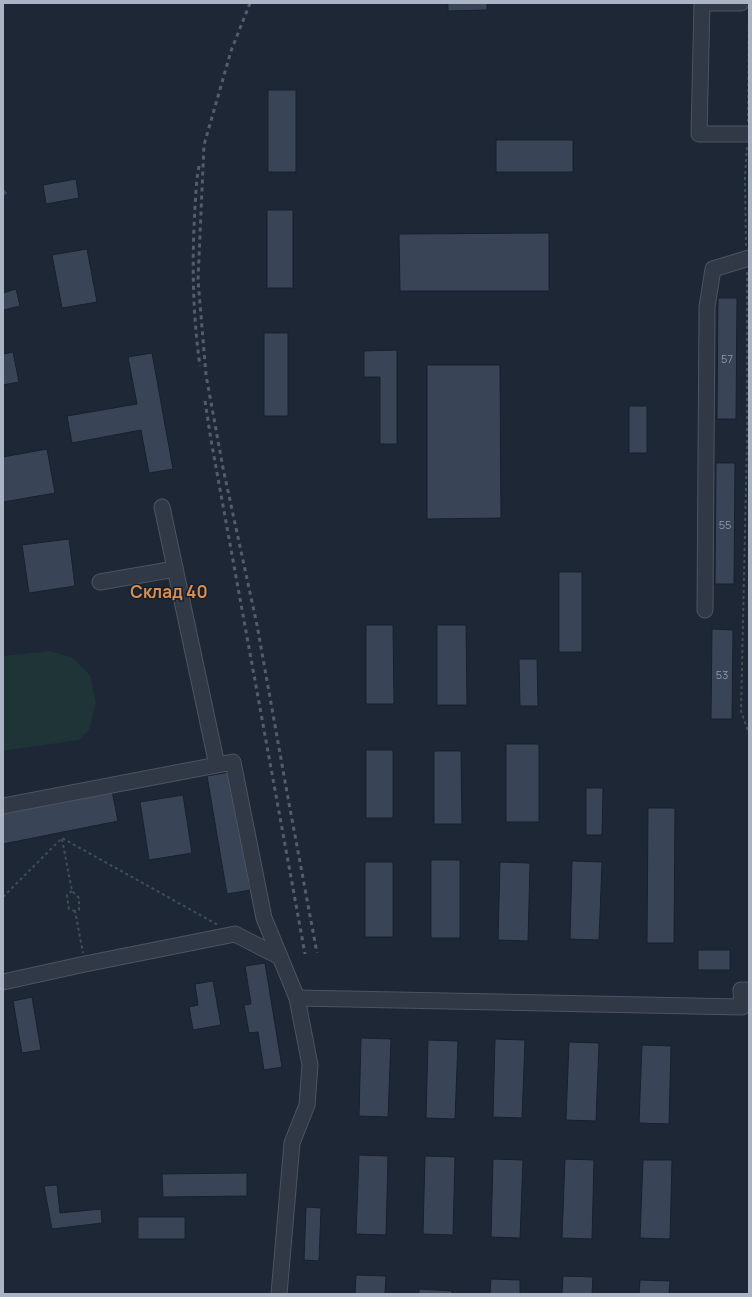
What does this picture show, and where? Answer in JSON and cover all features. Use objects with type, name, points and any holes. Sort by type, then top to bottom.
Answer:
[{"type":"street","points":[[741,3],[702,3],[699,134],[748,134]]},
{"type":"street","points":[[705,610],[707,307],[713,269],[748,258]]},
{"type":"street","points":[[162,507],[217,765]]},
{"type":"street","points":[[100,582],[175,569]]},
{"type":"street","points":[[3,806],[233,762],[264,918],[297,998],[310,1065],[307,1105],[292,1143],[279,1294]]},
{"type":"street","points":[[3,982],[235,934],[280,957]]},
{"type":"street","points":[[297,998],[742,1007],[741,990],[749,990]]},
{"type":"path","points":[[749,11],[748,134],[745,177],[748,258],[747,443],[741,711],[749,734]]},
{"type":"path","points":[[62,838],[72,891],[79,898],[79,910],[75,911]]},
{"type":"path","points":[[3,897],[62,838]]},
{"type":"path","points":[[62,838],[235,934]]},
{"type":"path","points":[[72,891],[67,896],[67,902],[69,909],[75,911]]},
{"type":"path","points":[[75,911],[85,964]]},
{"type":"green space","points":[[50,651],[73,658],[90,675],[96,702],[89,730],[79,740],[3,751],[3,656]]},
{"type":"building","points":[[448,3],[487,3],[487,10],[448,11]]},
{"type":"building","points":[[268,90],[296,90],[296,172],[268,172]]},
{"type":"building","points":[[496,140],[573,140],[573,172],[496,172]]},
{"type":"building","points":[[76,179],[79,198],[46,204],[43,185]]},
{"type":"building","points":[[3,187],[8,193],[3,197]]},
{"type":"building","points":[[267,210],[293,210],[293,288],[267,288]]},
{"type":"building","points":[[549,233],[549,291],[400,291],[399,234]]},
{"type":"building","points":[[87,249],[97,302],[62,308],[52,255]]},
{"type":"building","points":[[16,289],[20,306],[3,310],[3,293]]},
{"type":"building","points":[[718,298],[737,298],[736,419],[717,419]]},
{"type":"building","points":[[264,333],[288,333],[288,416],[264,416]]},
{"type":"building","points":[[397,350],[397,444],[380,444],[380,377],[364,377],[364,351]]},
{"type":"building","points":[[13,352],[19,382],[3,385],[3,354]]},
{"type":"building","points":[[152,353],[173,469],[149,473],[141,430],[72,443],[67,416],[137,404],[128,357]]},
{"type":"building","points":[[427,365],[500,365],[501,518],[427,519]]},
{"type":"building","points":[[629,406],[647,406],[647,453],[629,453]]},
{"type":"building","points":[[47,449],[55,493],[3,502],[3,457]]},
{"type":"building","points":[[716,463],[735,463],[734,584],[715,584]]},
{"type":"building","points":[[69,539],[75,586],[29,593],[22,545]]},
{"type":"building","points":[[559,572],[582,572],[582,652],[559,652]]},
{"type":"building","points":[[366,625],[393,625],[394,704],[366,704]]},
{"type":"building","points":[[437,625],[466,625],[467,705],[437,705]]},
{"type":"building","points":[[712,629],[733,630],[732,719],[711,719]]},
{"type":"building","points":[[519,659],[537,659],[538,706],[520,706]]},
{"type":"building","points":[[506,744],[539,744],[539,822],[506,822]]},
{"type":"building","points":[[366,750],[393,750],[393,818],[366,818]]},
{"type":"building","points":[[434,751],[461,751],[462,824],[434,824]]},
{"type":"building","points":[[230,772],[250,890],[227,894],[207,776]]},
{"type":"building","points":[[586,788],[603,788],[602,835],[586,835]]},
{"type":"building","points":[[112,791],[118,821],[3,844],[3,813]]},
{"type":"building","points":[[183,795],[192,853],[149,860],[140,802]]},
{"type":"building","points":[[648,808],[675,808],[674,943],[647,943]]},
{"type":"building","points":[[431,860],[460,860],[460,938],[431,938]]},
{"type":"building","points":[[572,861],[602,862],[599,940],[570,939]]},
{"type":"building","points":[[365,862],[393,862],[393,937],[365,937]]},
{"type":"building","points":[[500,862],[530,863],[528,941],[498,940]]},
{"type":"building","points":[[698,950],[730,950],[730,970],[698,970]]},
{"type":"building","points":[[265,963],[282,1067],[264,1070],[258,1032],[249,1033],[244,1005],[251,1004],[245,966]]},
{"type":"building","points":[[213,981],[221,1025],[193,1030],[189,1007],[198,1005],[195,984]]},
{"type":"building","points":[[32,997],[41,1050],[22,1053],[13,1001]]},
{"type":"building","points":[[361,1038],[391,1039],[388,1117],[359,1116]]},
{"type":"building","points":[[495,1039],[525,1040],[522,1118],[493,1117]]},
{"type":"building","points":[[428,1040],[458,1041],[455,1119],[426,1118]]},
{"type":"building","points":[[569,1042],[599,1043],[596,1121],[566,1120]]},
{"type":"building","points":[[642,1045],[671,1046],[669,1124],[639,1123]]},
{"type":"building","points":[[359,1155],[388,1156],[386,1235],[356,1234]]},
{"type":"building","points":[[425,1156],[455,1157],[453,1235],[423,1234]]},
{"type":"building","points":[[493,1159],[523,1160],[520,1238],[491,1237]]},
{"type":"building","points":[[565,1159],[594,1160],[592,1239],[562,1238]]},
{"type":"building","points":[[643,1160],[672,1160],[670,1239],[640,1238]]},
{"type":"building","points":[[247,1173],[247,1196],[163,1197],[162,1174]]},
{"type":"building","points":[[57,1185],[60,1213],[101,1209],[102,1223],[52,1229],[44,1186]]},
{"type":"building","points":[[306,1207],[321,1208],[319,1261],[304,1260]]},
{"type":"building","points":[[138,1217],[185,1217],[185,1239],[138,1239]]},
{"type":"building","points":[[356,1275],[386,1276],[385,1294],[355,1294]]},
{"type":"building","points":[[563,1276],[593,1277],[592,1294],[562,1294]]},
{"type":"building","points":[[491,1279],[520,1280],[520,1294],[490,1294]]},
{"type":"building","points":[[640,1280],[670,1281],[669,1294],[639,1294]]},
{"type":"building","points":[[419,1289],[452,1291],[452,1294],[419,1294]]},
{"type":"railway","points":[[250,3],[231,51],[204,145],[198,280],[206,375],[223,468],[257,625],[317,953]]},
{"type":"railway","points":[[199,166],[195,202],[193,272],[195,319],[200,366]]},
{"type":"railway","points":[[205,401],[305,954]]},
{"type":"district","name":"Склад 40","points":[[169,591]]}]
